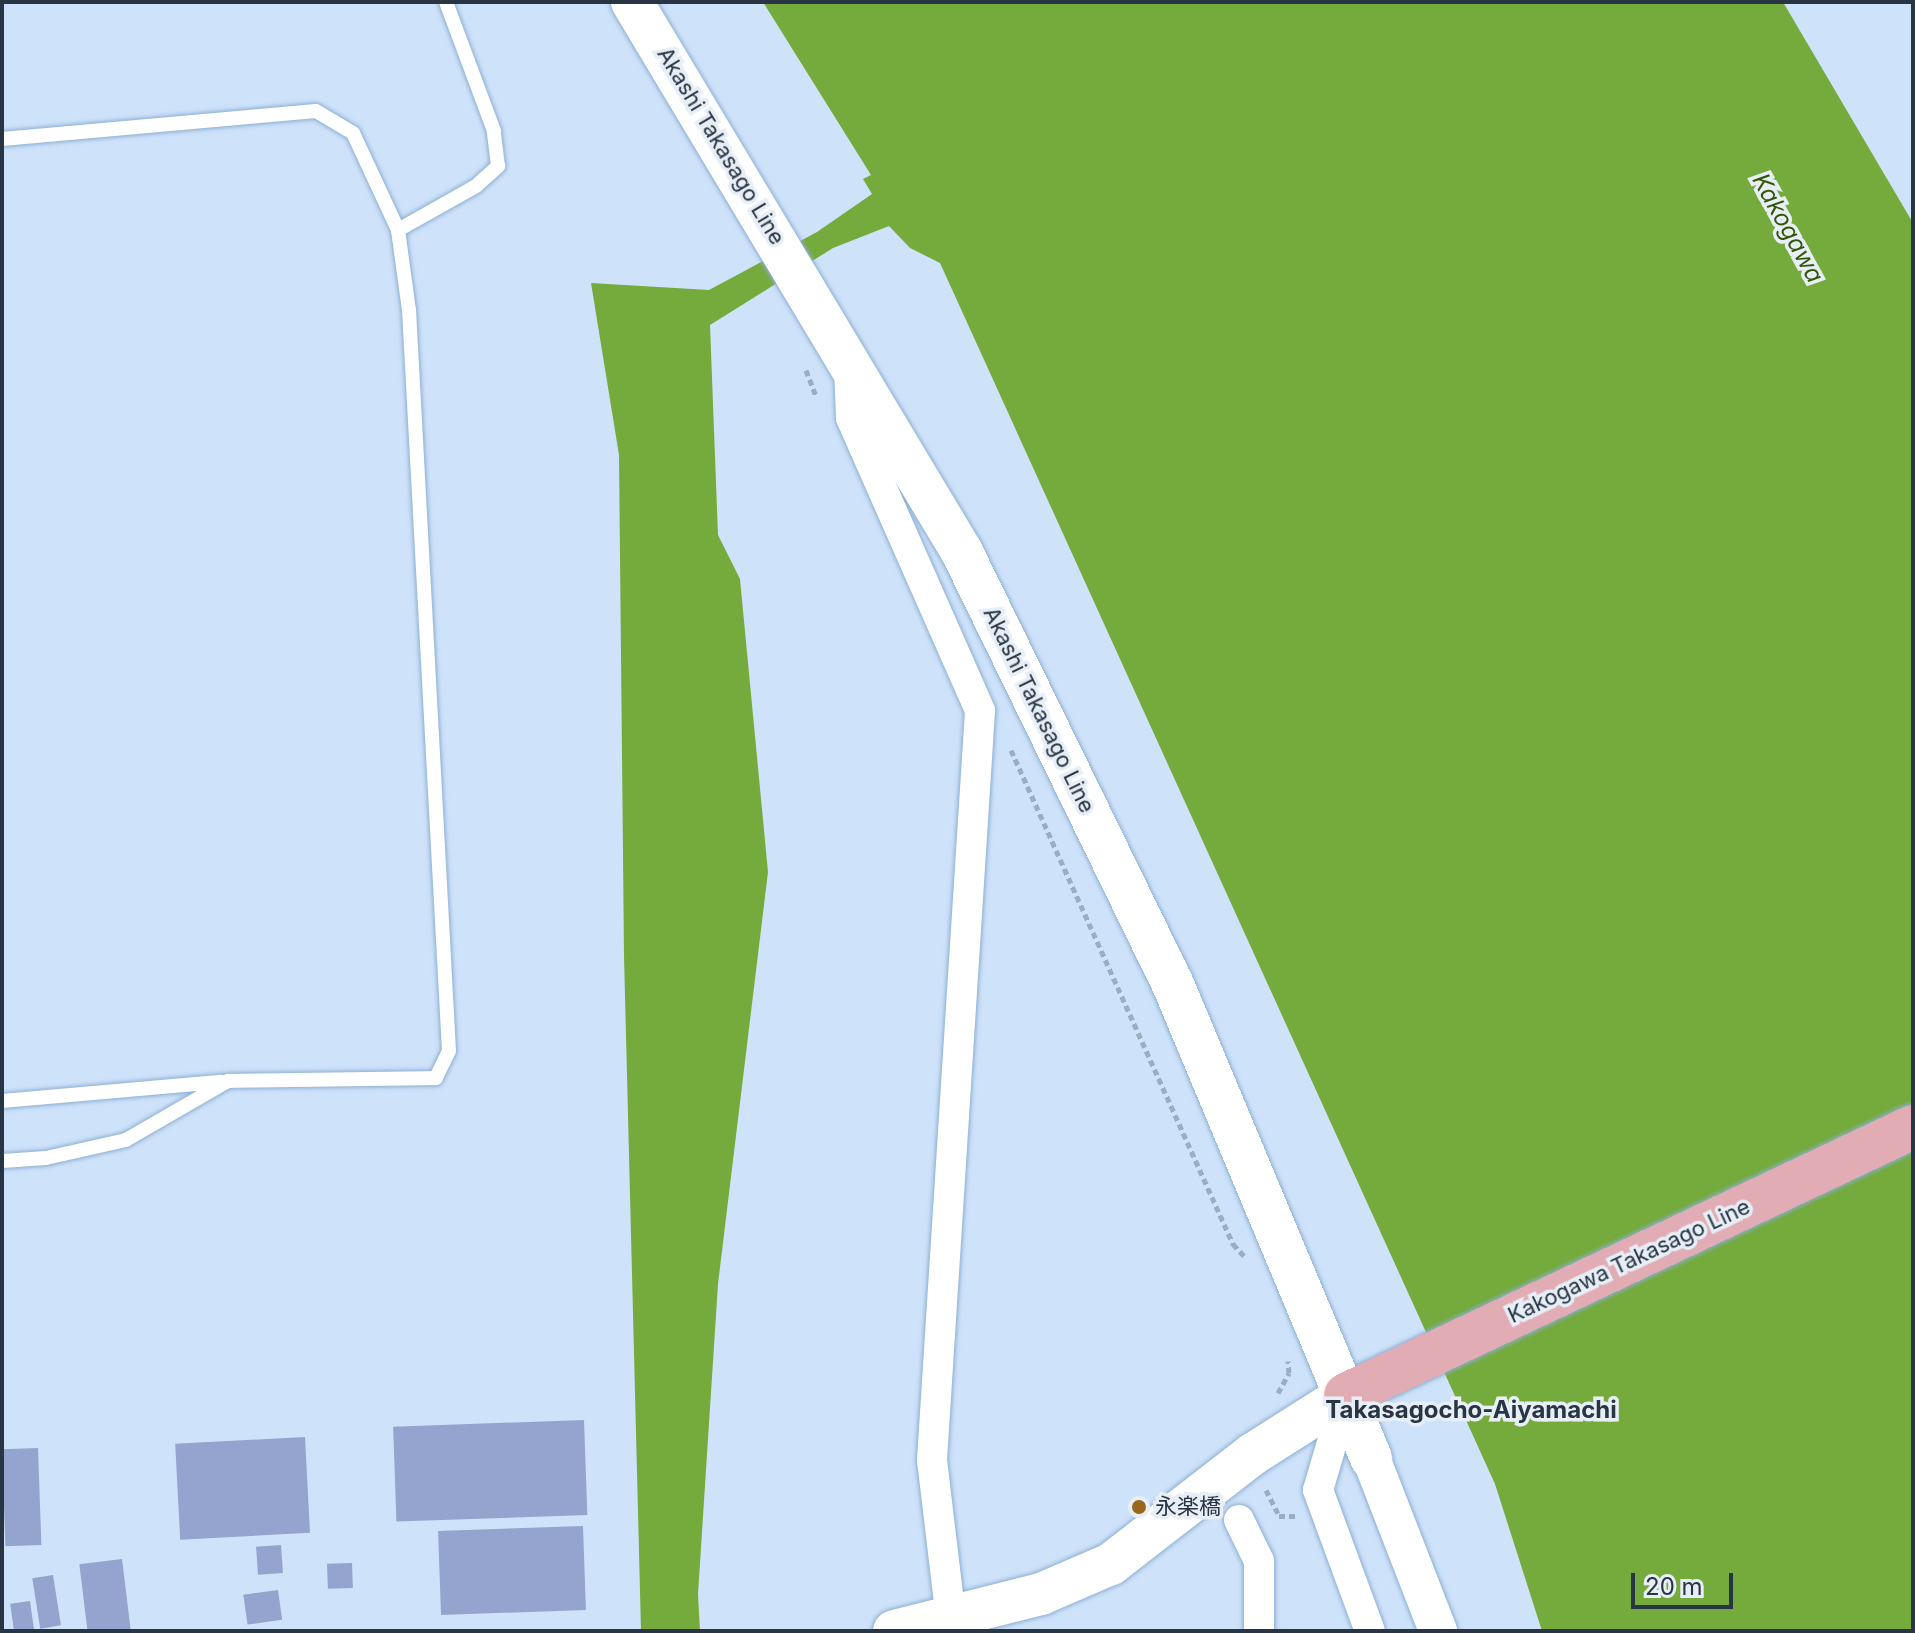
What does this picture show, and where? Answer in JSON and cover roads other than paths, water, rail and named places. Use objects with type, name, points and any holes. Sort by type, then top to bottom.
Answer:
[{"type":"main road","name":"Akashi Takasago Line","points":[[632,2],[962,552],[1172,982],[1360,1388],[1371,1458]]},
{"type":"main road","name":"Kakogawa Takasago Line","points":[[1360,1388],[1913,1127]]},
{"type":"main road","points":[[894,1631],[951,1619],[1002,1619],[1111,1564],[1253,1454],[1360,1388]]},
{"type":"street","points":[[848,360],[851,418],[980,711],[932,1460],[951,1619]]},
{"type":"street","points":[[1360,1388],[1318,1490],[1370,1631]]},
{"type":"street","points":[[1371,1458],[1438,1631]]},
{"type":"street","points":[[1239,1520],[1259,1561],[1259,1631]]},
{"type":"lane","points":[[398,230],[476,186],[498,166],[494,131],[446,2]]},
{"type":"lane","points":[[2,139],[316,111],[353,133],[398,230],[410,325],[449,1051],[436,1078],[228,1081],[2,1101]]},
{"type":"lane","points":[[2,1161],[46,1158],[126,1140],[228,1081]]},
{"type":"water","name":"Kakogawa","points":[[763,2],[1783,2],[1913,223],[1913,1631],[1542,1631],[1495,1484],[940,263],[910,248],[889,226],[833,248],[710,325],[718,535],[740,579],[768,872],[718,1284],[698,1594],[700,1631],[641,1631],[624,956],[619,455],[591,283],[709,290],[817,232],[872,194],[863,179],[871,175]]},
{"type":"place","name":"永楽橋","points":[[1139,1507]]},
{"type":"district","name":"Takasagocho-Aiyamachi","points":[[1471,1410]]}]
